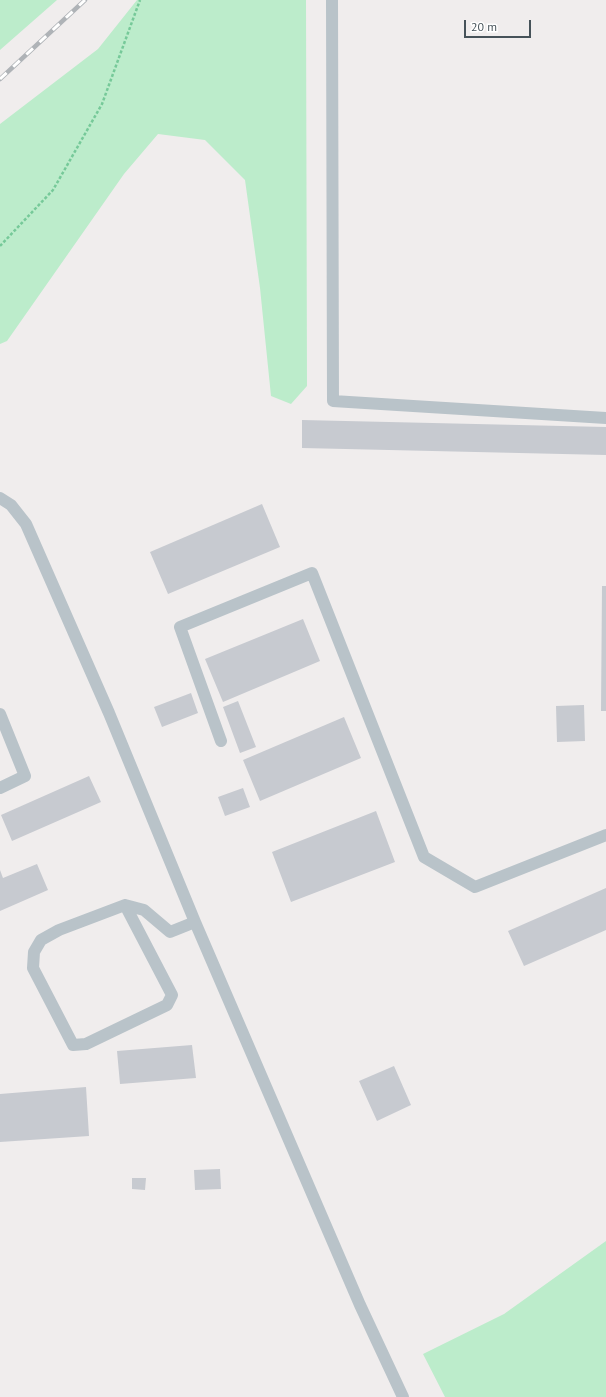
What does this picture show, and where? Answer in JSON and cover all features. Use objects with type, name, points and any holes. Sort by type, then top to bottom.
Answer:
[{"type":"lane","points":[[332,0],[333,401],[606,418]]},
{"type":"lane","points":[[0,498],[11,505],[26,524],[109,713],[195,922],[360,1305],[403,1397]]},
{"type":"lane","points":[[221,741],[180,627],[312,573],[424,857],[475,887],[606,835]]},
{"type":"lane","points":[[0,714],[25,776],[0,788]]},
{"type":"lane","points":[[125,904],[172,995],[166,1005],[86,1044],[74,1045],[33,968],[34,952],[41,940],[59,930],[125,904],[144,910],[170,932],[195,922]]},
{"type":"path","points":[[0,246],[57,184],[102,104],[140,0]]},
{"type":"green space","points":[[0,0],[57,0],[0,50]]},
{"type":"green space","points":[[137,0],[306,0],[307,386],[291,404],[271,396],[260,288],[245,180],[205,140],[158,134],[124,174],[7,341],[0,344],[0,124],[98,49]]},
{"type":"green space","points":[[606,1241],[606,1397],[445,1397],[423,1354],[504,1314]]},
{"type":"building","points":[[302,420],[606,427],[606,455],[302,448]]},
{"type":"building","points":[[262,504],[280,547],[168,594],[150,552]]},
{"type":"building","points":[[602,586],[606,586],[606,711],[601,711]]},
{"type":"building","points":[[303,619],[320,661],[223,702],[205,659]]},
{"type":"building","points":[[191,693],[198,713],[162,727],[154,707]]},
{"type":"building","points":[[238,701],[256,747],[240,753],[223,707]]},
{"type":"building","points":[[584,705],[585,741],[557,742],[556,706]]},
{"type":"building","points":[[344,717],[361,758],[260,801],[243,760]]},
{"type":"building","points":[[89,776],[101,802],[12,841],[1,815]]},
{"type":"building","points":[[243,788],[250,807],[225,816],[218,797]]},
{"type":"building","points":[[376,811],[395,862],[291,902],[272,852]]},
{"type":"building","points":[[37,864],[48,890],[0,911],[0,870],[3,878]]},
{"type":"building","points":[[606,888],[606,930],[524,966],[508,931]]},
{"type":"building","points":[[192,1045],[196,1078],[120,1084],[117,1051]]},
{"type":"building","points":[[394,1066],[411,1105],[377,1121],[359,1081]]},
{"type":"building","points":[[86,1087],[89,1136],[0,1142],[0,1094]]},
{"type":"building","points":[[220,1169],[221,1189],[195,1190],[194,1170]]},
{"type":"building","points":[[132,1178],[146,1178],[145,1190],[132,1189]]},
{"type":"railway","points":[[0,79],[85,0]]}]
